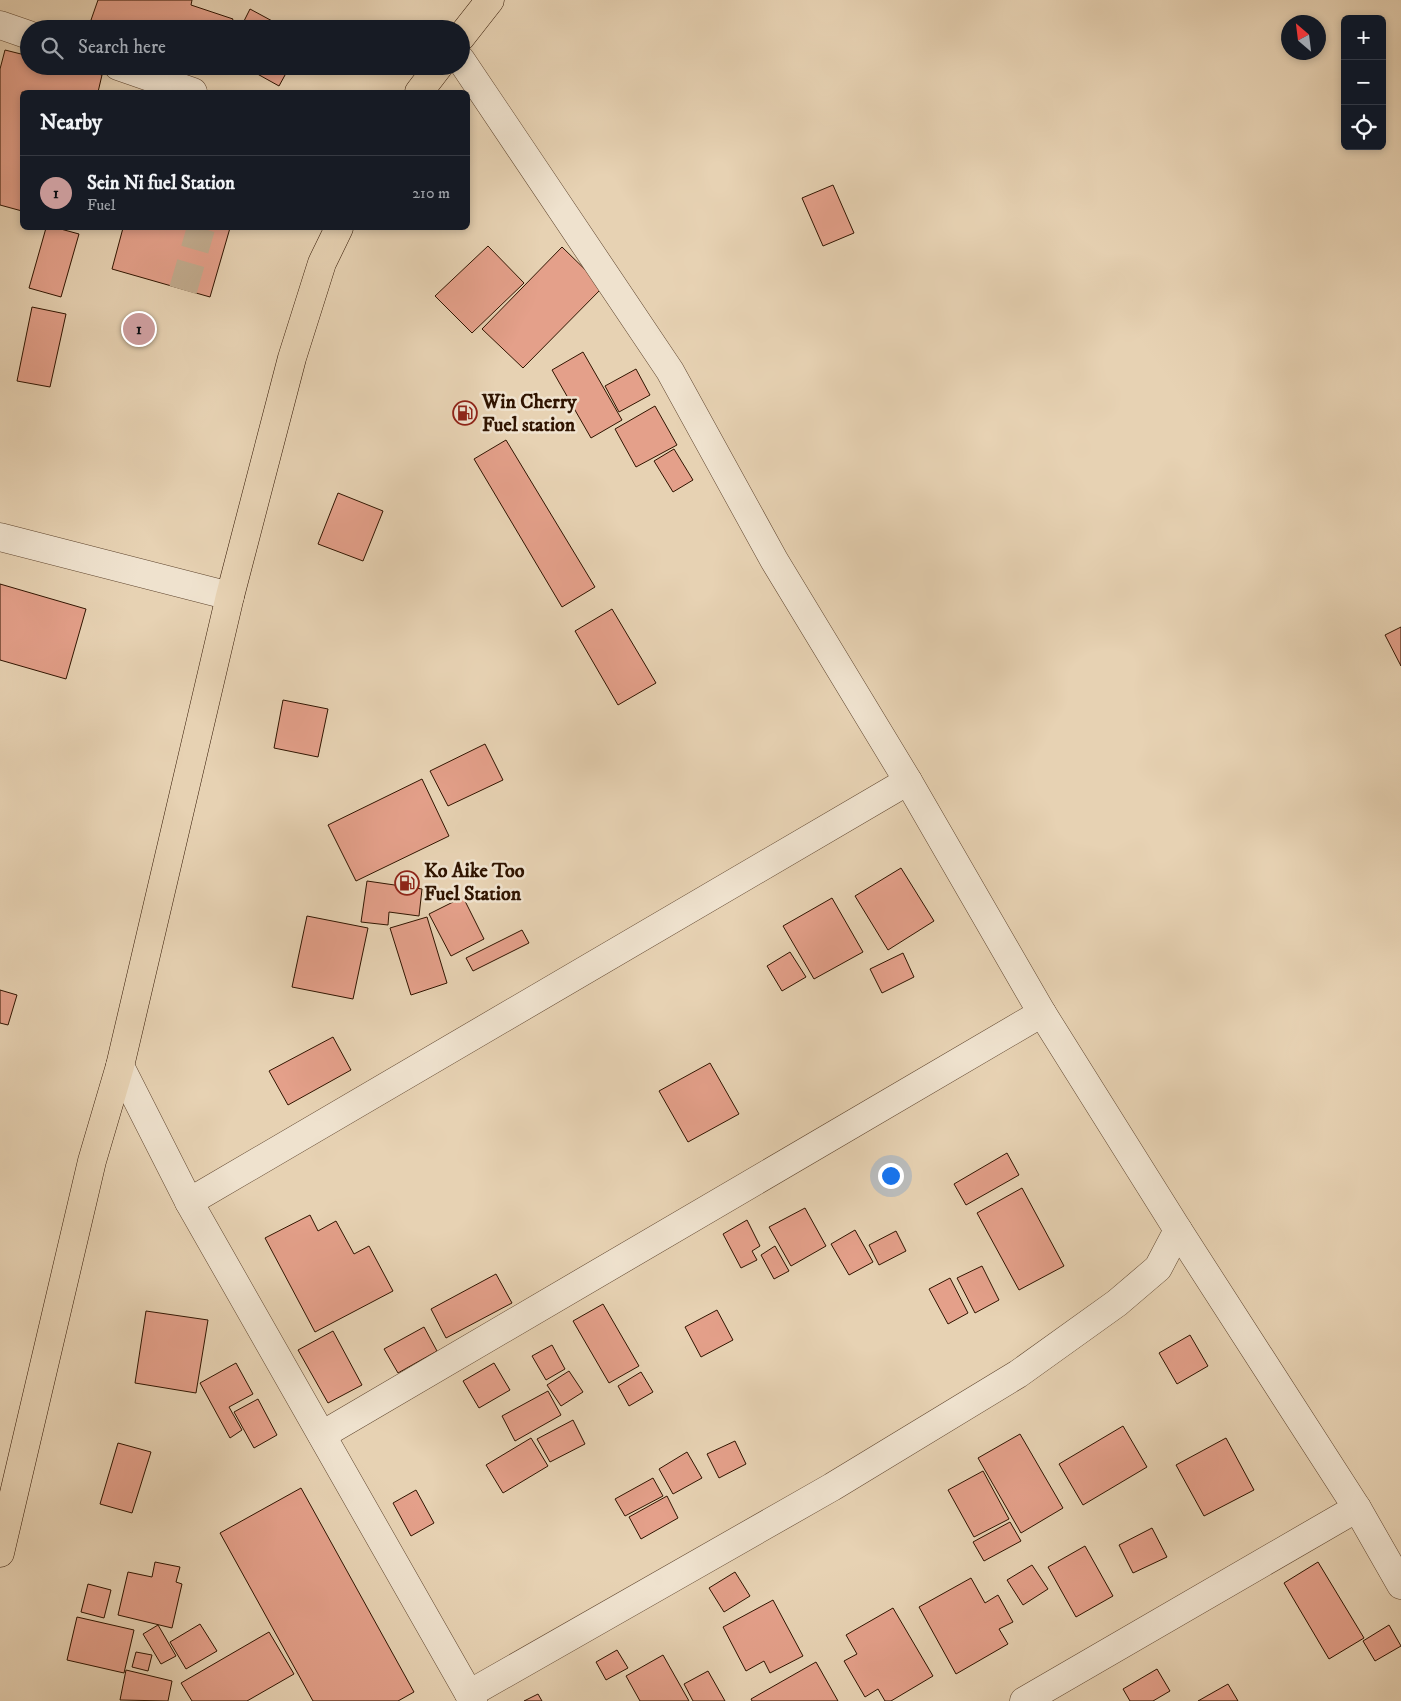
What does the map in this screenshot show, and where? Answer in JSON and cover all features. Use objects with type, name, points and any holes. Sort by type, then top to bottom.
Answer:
[{"type":"main road","points":[[470,26],[490,0]]},
{"type":"main road","points":[[421,90],[432,75]]},
{"type":"main road","points":[[0,1553],[92,1161],[120,1066],[230,596],[292,358],[322,263],[338,230]]},
{"type":"street","points":[[0,25],[20,32]]},
{"type":"street","points":[[470,73],[670,372],[774,560],[908,782],[1042,1013],[1178,1230],[1357,1508],[1401,1585]]},
{"type":"street","points":[[144,75],[187,90]]},
{"type":"street","points":[[0,537],[230,596]]},
{"type":"street","points":[[189,1202],[908,782]]},
{"type":"street","points":[[322,1435],[1042,1013]]},
{"type":"street","points":[[120,1066],[189,1202],[471,1698],[832,1487],[1018,1374],[1117,1303],[1158,1268],[1178,1230]]},
{"type":"street","points":[[1024,1701],[1357,1508]]},
{"type":"building","points":[[98,0],[192,0],[191,5],[233,19],[233,20],[91,20]]},
{"type":"building","points":[[250,9],[270,20],[244,20]]},
{"type":"building","points":[[5,50],[20,54],[20,75],[102,75],[98,90],[20,90],[20,210],[0,205],[0,69]]},
{"type":"building","points":[[259,75],[285,75],[279,86]]},
{"type":"building","points":[[833,185],[854,233],[823,246],[802,198]]},
{"type":"building","points":[[45,230],[64,230],[79,234],[61,297],[29,288]]},
{"type":"building","points":[[122,230],[229,230],[210,297],[112,269]]},
{"type":"building","points":[[488,246],[524,283],[472,333],[435,296]]},
{"type":"building","points":[[562,247],[603,287],[523,368],[482,329]]},
{"type":"building","points":[[32,307],[66,314],[50,387],[17,381]]},
{"type":"building","points":[[583,352],[622,420],[591,438],[552,370]]},
{"type":"building","points":[[636,369],[650,395],[619,412],[605,386]]},
{"type":"building","points":[[655,406],[677,445],[636,467],[615,429]]},
{"type":"building","points":[[506,440],[595,587],[562,607],[474,459]]},
{"type":"building","points":[[674,449],[693,480],[673,492],[654,461]]},
{"type":"building","points":[[338,493],[383,511],[363,561],[318,544]]},
{"type":"building","points":[[0,584],[86,609],[66,679],[0,660]]},
{"type":"building","points":[[612,609],[656,683],[618,705],[575,631]]},
{"type":"building","points":[[1401,627],[1401,666],[1385,635]]},
{"type":"building","points":[[283,700],[328,709],[318,757],[274,748]]},
{"type":"building","points":[[485,744],[503,780],[448,806],[430,771]]},
{"type":"building","points":[[422,779],[449,836],[356,881],[328,825]]},
{"type":"building","points":[[901,868],[934,921],[888,950],[855,896]]},
{"type":"building","points":[[367,881],[422,889],[419,916],[389,912],[388,925],[361,922]]},
{"type":"building","points":[[463,897],[484,939],[451,956],[429,914]]},
{"type":"building","points":[[832,898],[863,952],[814,979],[783,926]]},
{"type":"building","points":[[307,916],[368,928],[353,999],[292,987]]},
{"type":"building","points":[[427,917],[447,983],[411,995],[390,928]]},
{"type":"building","points":[[522,930],[529,943],[473,971],[466,958]]},
{"type":"building","points":[[790,952],[806,977],[782,991],[767,966]]},
{"type":"building","points":[[903,953],[914,977],[882,993],[870,969]]},
{"type":"building","points":[[0,990],[17,995],[8,1025],[0,1023]]},
{"type":"building","points":[[333,1037],[351,1070],[288,1105],[269,1071]]},
{"type":"building","points":[[710,1063],[739,1114],[688,1142],[659,1091]]},
{"type":"building","points":[[1007,1153],[1019,1175],[966,1205],[954,1184]]},
{"type":"building","points":[[1022,1188],[1064,1266],[1019,1290],[977,1213]]},
{"type":"building","points":[[805,1208],[826,1246],[791,1266],[769,1227]]},
{"type":"building","points":[[310,1215],[318,1231],[336,1221],[354,1254],[369,1246],[393,1291],[315,1332],[265,1238]]},
{"type":"building","points":[[747,1220],[760,1246],[752,1251],[757,1260],[741,1268],[723,1234]]},
{"type":"building","points":[[855,1230],[873,1262],[849,1275],[831,1244]]},
{"type":"building","points":[[896,1231],[906,1251],[879,1265],[869,1245]]},
{"type":"building","points":[[775,1246],[789,1271],[774,1279],[761,1255]]},
{"type":"building","points":[[982,1266],[999,1300],[975,1313],[957,1278]]},
{"type":"building","points":[[496,1274],[512,1303],[446,1338],[431,1309]]},
{"type":"building","points":[[950,1278],[968,1313],[948,1324],[929,1289]]},
{"type":"building","points":[[603,1304],[639,1366],[609,1383],[573,1321]]},
{"type":"building","points":[[717,1310],[733,1340],[701,1357],[685,1327]]},
{"type":"building","points":[[146,1311],[208,1320],[196,1393],[135,1383]]},
{"type":"building","points":[[424,1327],[437,1351],[398,1373],[384,1349]]},
{"type":"building","points":[[333,1331],[362,1385],[328,1403],[298,1350]]},
{"type":"building","points":[[1190,1335],[1208,1366],[1177,1384],[1159,1353]]},
{"type":"building","points":[[552,1345],[565,1369],[546,1380],[532,1356]]},
{"type":"building","points":[[236,1363],[253,1394],[229,1407],[242,1430],[230,1438],[200,1383]]},
{"type":"building","points":[[494,1363],[510,1390],[479,1408],[463,1381]]},
{"type":"building","points":[[569,1371],[583,1392],[561,1406],[547,1385]]},
{"type":"building","points":[[641,1372],[653,1392],[629,1406],[618,1386]]},
{"type":"building","points":[[548,1391],[561,1415],[515,1441],[502,1416]]},
{"type":"building","points":[[258,1399],[277,1435],[254,1448],[234,1412]]},
{"type":"building","points":[[573,1420],[585,1444],[550,1462],[537,1439]]},
{"type":"building","points":[[1123,1426],[1147,1467],[1083,1505],[1059,1464]]},
{"type":"building","points":[[1020,1434],[1063,1508],[1021,1533],[978,1458]]},
{"type":"building","points":[[531,1438],[548,1466],[503,1493],[486,1465]]},
{"type":"building","points":[[1226,1438],[1254,1490],[1204,1516],[1176,1465]]},
{"type":"building","points":[[735,1441],[746,1464],[719,1478],[707,1454]]},
{"type":"building","points":[[118,1443],[151,1452],[132,1513],[100,1504]]},
{"type":"building","points":[[687,1452],[702,1478],[673,1494],[659,1469]]},
{"type":"building","points":[[983,1471],[1009,1519],[974,1537],[948,1490]]},
{"type":"building","points":[[653,1478],[663,1496],[625,1516],[615,1499]]},
{"type":"building","points":[[301,1488],[414,1692],[398,1701],[313,1701],[220,1533]]},
{"type":"building","points":[[416,1490],[434,1523],[411,1536],[393,1503]]},
{"type":"building","points":[[667,1496],[678,1518],[641,1539],[629,1517]]},
{"type":"building","points":[[1010,1522],[1021,1541],[984,1561],[973,1542]]},
{"type":"building","points":[[1152,1528],[1167,1557],[1133,1573],[1119,1545]]},
{"type":"building","points":[[1085,1546],[1113,1596],[1076,1617],[1048,1567]]},
{"type":"building","points":[[155,1562],[180,1567],[176,1582],[182,1584],[172,1628],[118,1615],[128,1572],[152,1577]]},
{"type":"building","points":[[1318,1562],[1364,1638],[1329,1659],[1284,1583]]},
{"type":"building","points":[[1032,1565],[1048,1589],[1023,1605],[1007,1580]]},
{"type":"building","points":[[735,1572],[750,1596],[724,1612],[709,1588]]},
{"type":"building","points":[[971,1578],[985,1603],[998,1595],[1013,1622],[999,1629],[1008,1644],[956,1674],[919,1607]]},
{"type":"building","points":[[88,1584],[111,1590],[104,1618],[81,1612]]},
{"type":"building","points":[[773,1600],[803,1656],[770,1673],[764,1661],[746,1671],[723,1627]]},
{"type":"building","points":[[893,1608],[933,1676],[891,1701],[885,1701],[878,1689],[865,1697],[844,1661],[857,1654],[846,1635]]},
{"type":"building","points":[[77,1617],[134,1630],[124,1673],[67,1660]]},
{"type":"building","points":[[200,1624],[217,1651],[186,1669],[170,1642]]},
{"type":"building","points":[[158,1625],[176,1656],[161,1664],[143,1634]]},
{"type":"building","points":[[1389,1625],[1401,1646],[1375,1661],[1363,1641]]},
{"type":"building","points":[[269,1632],[294,1674],[247,1701],[192,1701],[181,1683]]},
{"type":"building","points":[[617,1650],[628,1668],[606,1680],[596,1662]]},
{"type":"building","points":[[136,1652],[152,1655],[148,1671],[132,1667]]},
{"type":"building","points":[[663,1655],[689,1701],[640,1701],[626,1676]]},
{"type":"building","points":[[816,1662],[838,1701],[752,1701],[751,1699]]},
{"type":"building","points":[[1157,1669],[1170,1691],[1153,1701],[1130,1701],[1123,1689]]},
{"type":"building","points":[[126,1670],[172,1681],[168,1701],[120,1700]]},
{"type":"building","points":[[708,1671],[725,1701],[693,1701],[684,1684]]},
{"type":"building","points":[[1228,1684],[1238,1701],[1198,1701]]},
{"type":"building","points":[[538,1694],[542,1701],[524,1701]]},
{"type":"tunnel","points":[[183,290],[200,230]]},
{"type":"place","name":"Sein Ni fuel Station","points":[[139,329]]},
{"type":"place","name":"Win Cherry Fuel station","points":[[465,413]]},
{"type":"place","name":"Ko Aike Too Fuel Station","points":[[407,883]]}]
